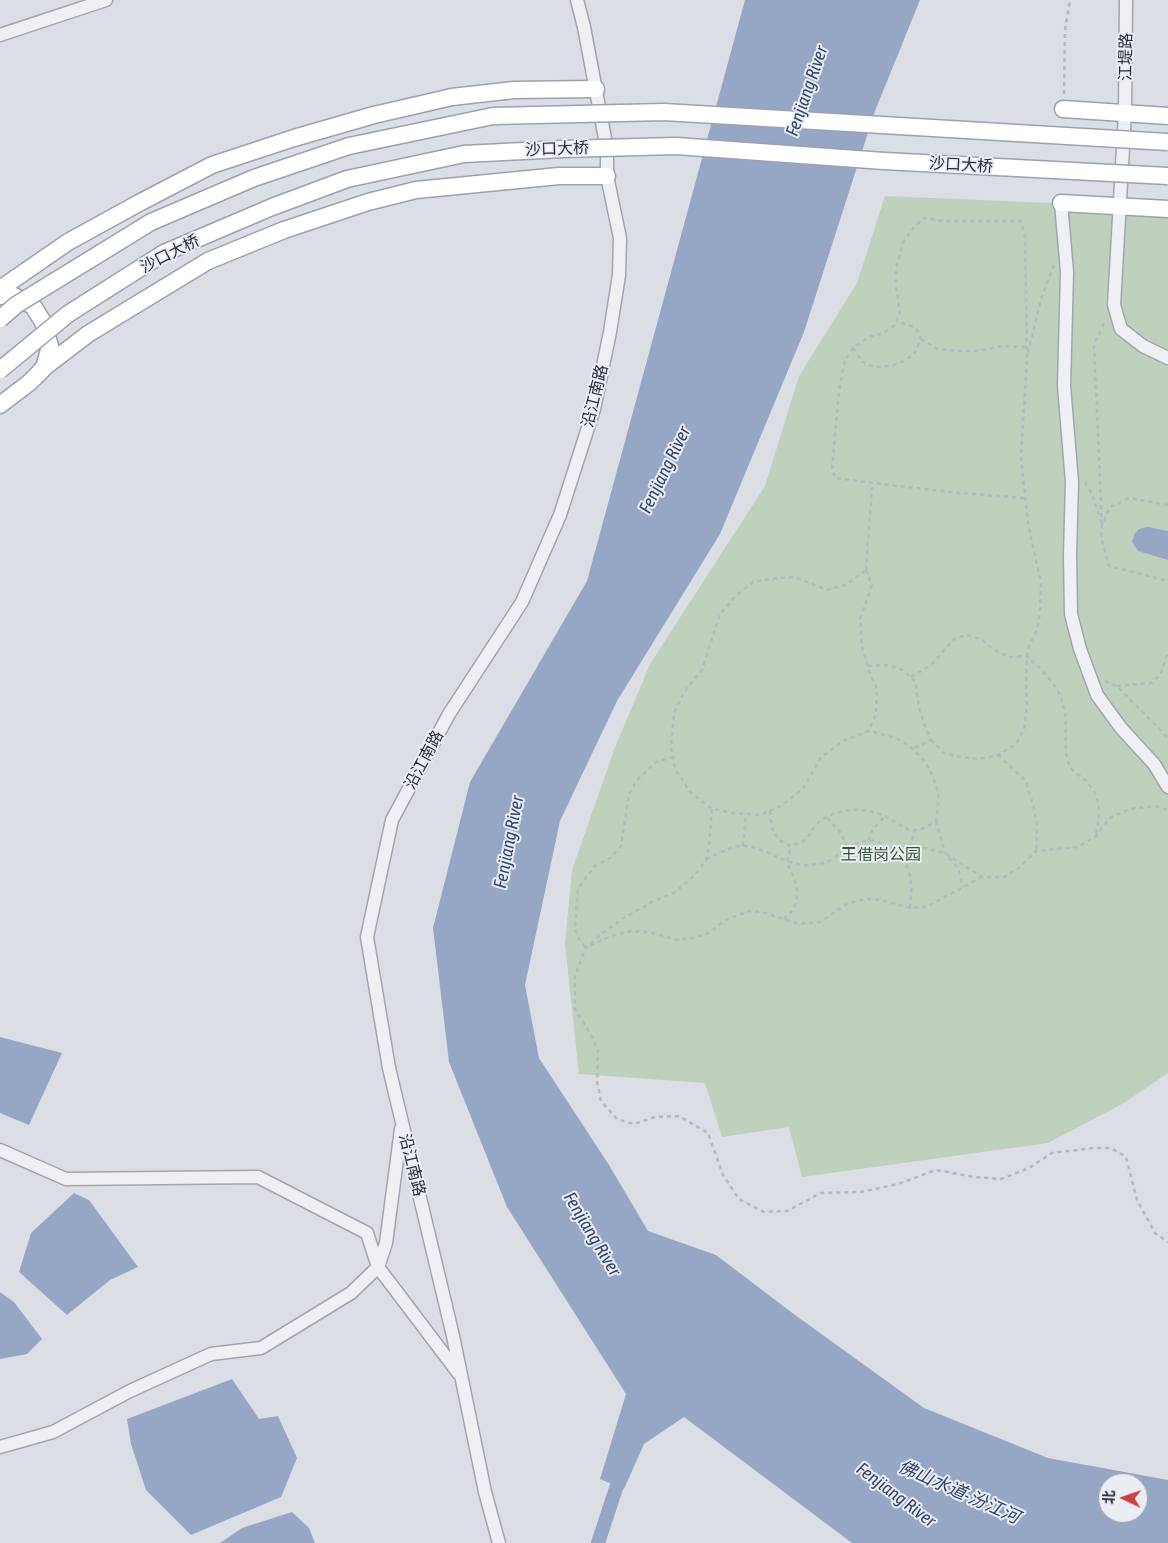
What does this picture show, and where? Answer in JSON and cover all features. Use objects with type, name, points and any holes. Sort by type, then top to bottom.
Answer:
[{"type":"main road","points":[[0,289],[68,242],[212,165],[294,138],[374,115],[452,97],[514,90],[596,89]]},
{"type":"main road","points":[[1064,110],[1168,116]]},
{"type":"main road","name":"沙口大桥","points":[[0,319],[16,305],[150,222],[254,178],[349,146],[493,116],[664,112],[1168,142]]},
{"type":"main road","name":"沙口大桥","points":[[0,370],[68,314],[164,253],[348,179],[464,154],[676,146],[884,161],[1168,176]]},
{"type":"main road","points":[[41,370],[88,334],[208,261],[284,230],[368,202],[416,190],[559,176],[607,176]]},
{"type":"main road","points":[[1061,203],[1168,209]]},
{"type":"main road","points":[[0,296],[12,295],[33,306],[43,322],[50,346],[44,368],[29,383],[0,405]]},
{"type":"street","points":[[0,35],[106,0]]},
{"type":"street","name":"沿江南路","points":[[499,1543],[485,1492],[451,1326],[389,1068],[367,937],[392,820],[449,714],[522,602],[560,515],[594,409],[610,332],[618,276],[620,238],[607,176],[607,149],[584,27],[577,0]]},
{"type":"street","name":"江堤路","points":[[1116,311],[1114,305],[1125,113],[1126,0]]},
{"type":"street","points":[[1061,203],[1067,272],[1064,386],[1072,482],[1071,614],[1080,649],[1097,694],[1121,728],[1154,764],[1168,787]]},
{"type":"street","points":[[1116,311],[1121,329],[1143,346],[1168,358]]},
{"type":"street","points":[[0,1447],[53,1432],[130,1391],[211,1354],[262,1348],[351,1293],[378,1267],[386,1243],[402,1122]]},
{"type":"street","points":[[0,1150],[66,1179],[258,1177],[367,1233],[378,1267],[462,1378]]},
{"type":"path","points":[[868,666],[886,665],[903,670],[916,682],[917,699],[923,724],[932,740],[944,753],[979,759],[998,755],[1016,744],[1024,730],[1027,705],[1027,656],[1037,630],[1041,583],[1028,524],[1021,457],[1027,360],[1025,237],[1021,221],[944,221],[924,218],[914,226],[902,243],[896,269],[896,287],[900,312],[895,325],[884,333],[869,337],[853,348],[845,360],[839,391],[832,469],[835,478],[948,492],[1024,498]]},
{"type":"path","points":[[1027,360],[1039,306],[1054,264]]},
{"type":"path","points":[[1116,311],[1105,320],[1094,344],[1101,537],[1109,566],[1168,581]]},
{"type":"path","points":[[897,321],[916,328],[921,338],[937,349],[959,352],[978,351],[1003,346],[1027,347]]},
{"type":"path","points":[[853,348],[863,362],[875,366],[890,366],[906,360],[916,352],[921,338]]},
{"type":"path","points":[[1071,458],[1091,492],[1102,525]]},
{"type":"path","points":[[869,731],[876,714],[877,689],[862,647],[860,618],[872,586],[866,570],[872,487]]},
{"type":"path","points":[[1102,525],[1110,507],[1128,498],[1168,505]]},
{"type":"path","points":[[866,570],[846,585],[827,590],[795,577],[753,582],[736,596],[720,614],[702,670],[684,692],[674,713],[671,746],[675,769],[692,793],[712,809],[760,815],[779,807],[803,789],[821,757],[845,740],[869,731],[902,741],[922,758],[931,775],[938,794],[936,820],[945,853],[958,868],[963,887]]},
{"type":"path","points":[[911,678],[932,665],[955,638],[968,636],[982,640],[994,650],[1010,657],[1027,656],[1051,680],[1064,705],[1064,744],[1070,767],[1092,787],[1099,804],[1100,818],[1096,836]]},
{"type":"path","points":[[1117,686],[1152,683],[1160,673],[1168,652]]},
{"type":"path","points":[[1090,674],[1117,686],[1168,738]]},
{"type":"path","points":[[912,748],[932,740]]},
{"type":"path","points":[[998,755],[1025,780],[1037,824],[1036,852]]},
{"type":"path","points":[[586,947],[578,939],[574,928],[578,888],[595,866],[610,858],[621,846],[629,794],[637,780],[656,762],[673,757]]},
{"type":"path","points":[[586,947],[617,934],[632,931],[649,932],[677,940],[692,938],[709,933],[725,920],[749,911],[762,912],[798,924],[820,922],[849,903],[866,899],[881,900],[910,908],[926,908],[982,877],[1004,876],[1019,868],[1036,852],[1078,846],[1096,836],[1110,818],[1130,808],[1155,806],[1168,810]]},
{"type":"path","points":[[712,809],[706,860],[694,876],[674,893],[654,901],[622,919],[586,947],[575,976],[575,1009],[598,1050],[597,1082],[601,1102],[617,1119],[634,1124],[656,1117],[679,1116],[708,1133],[723,1175],[739,1200],[764,1212],[787,1210],[821,1193],[861,1192],[898,1184],[936,1170],[974,1177],[1001,1179],[1029,1168],[1052,1153],[1093,1148],[1111,1148],[1126,1156],[1137,1200],[1155,1233],[1168,1242]]},
{"type":"path","points":[[791,846],[804,840],[818,823],[832,814],[851,810],[871,811],[914,831],[925,829],[936,820]]},
{"type":"path","points":[[770,811],[772,828],[779,840],[791,846]]},
{"type":"path","points":[[743,846],[746,814]]},
{"type":"path","points":[[868,842],[873,829],[884,816]]},
{"type":"path","points":[[826,818],[840,833],[847,848]]},
{"type":"path","points":[[910,908],[911,880],[903,858],[910,849],[914,831]]},
{"type":"path","points":[[706,860],[725,850],[743,846],[756,848],[787,862],[810,865],[829,861],[858,842],[876,842],[895,852],[925,848],[945,853],[982,877]]},
{"type":"path","points":[[784,919],[794,909],[797,896],[797,886],[787,862],[791,846]]},
{"type":"green space","name":"王借岗公园","points":[[885,196],[1168,208],[1168,1073],[1124,1103],[1048,1143],[802,1177],[789,1127],[722,1137],[705,1083],[579,1074],[565,944],[572,870],[614,750],[650,664],[765,486],[799,376],[857,283]]},
{"type":"water","points":[[745,0],[920,0],[875,111],[804,332],[720,534],[617,701],[560,821],[525,985],[539,1058],[609,1165],[648,1231],[716,1255],[795,1315],[924,1408],[1048,1458],[1130,1473],[1098,1473],[1098,1523],[1148,1523],[1148,1476],[1168,1480],[1168,1543],[852,1543],[684,1417],[644,1444],[624,1489],[600,1479],[626,1394],[507,1207],[449,1062],[433,928],[470,782],[587,581]]},
{"type":"water","points":[[1149,527],[1168,531],[1168,560],[1138,551],[1132,542],[1137,531]]},
{"type":"water","points":[[0,1037],[62,1053],[29,1125],[0,1113]]},
{"type":"water","points":[[74,1193],[89,1200],[138,1267],[110,1280],[67,1315],[19,1272],[31,1233]]},
{"type":"water","points":[[0,1292],[14,1302],[42,1339],[27,1354],[0,1359]]},
{"type":"water","points":[[232,1379],[259,1419],[278,1416],[297,1458],[281,1497],[191,1535],[146,1490],[131,1444],[127,1419]]},
{"type":"water","points":[[292,1512],[309,1528],[315,1543],[220,1543],[242,1528]]},
{"type":"waterway","points":[[598,1543],[622,1470]]},
{"type":"water label","name":"Fenjiang River","points":[[807,91]]},
{"type":"water label","name":"Fenjiang River","points":[[665,470]]},
{"type":"water label","name":"Fenjiang River","points":[[509,842]]},
{"type":"water label","name":"Fenjiang River","points":[[592,1234]]},
{"type":"water label","name":"佛山水道-汾江河","points":[[959,1492]]},
{"type":"water label","name":"Fenjiang River","points":[[896,1495]]}]
